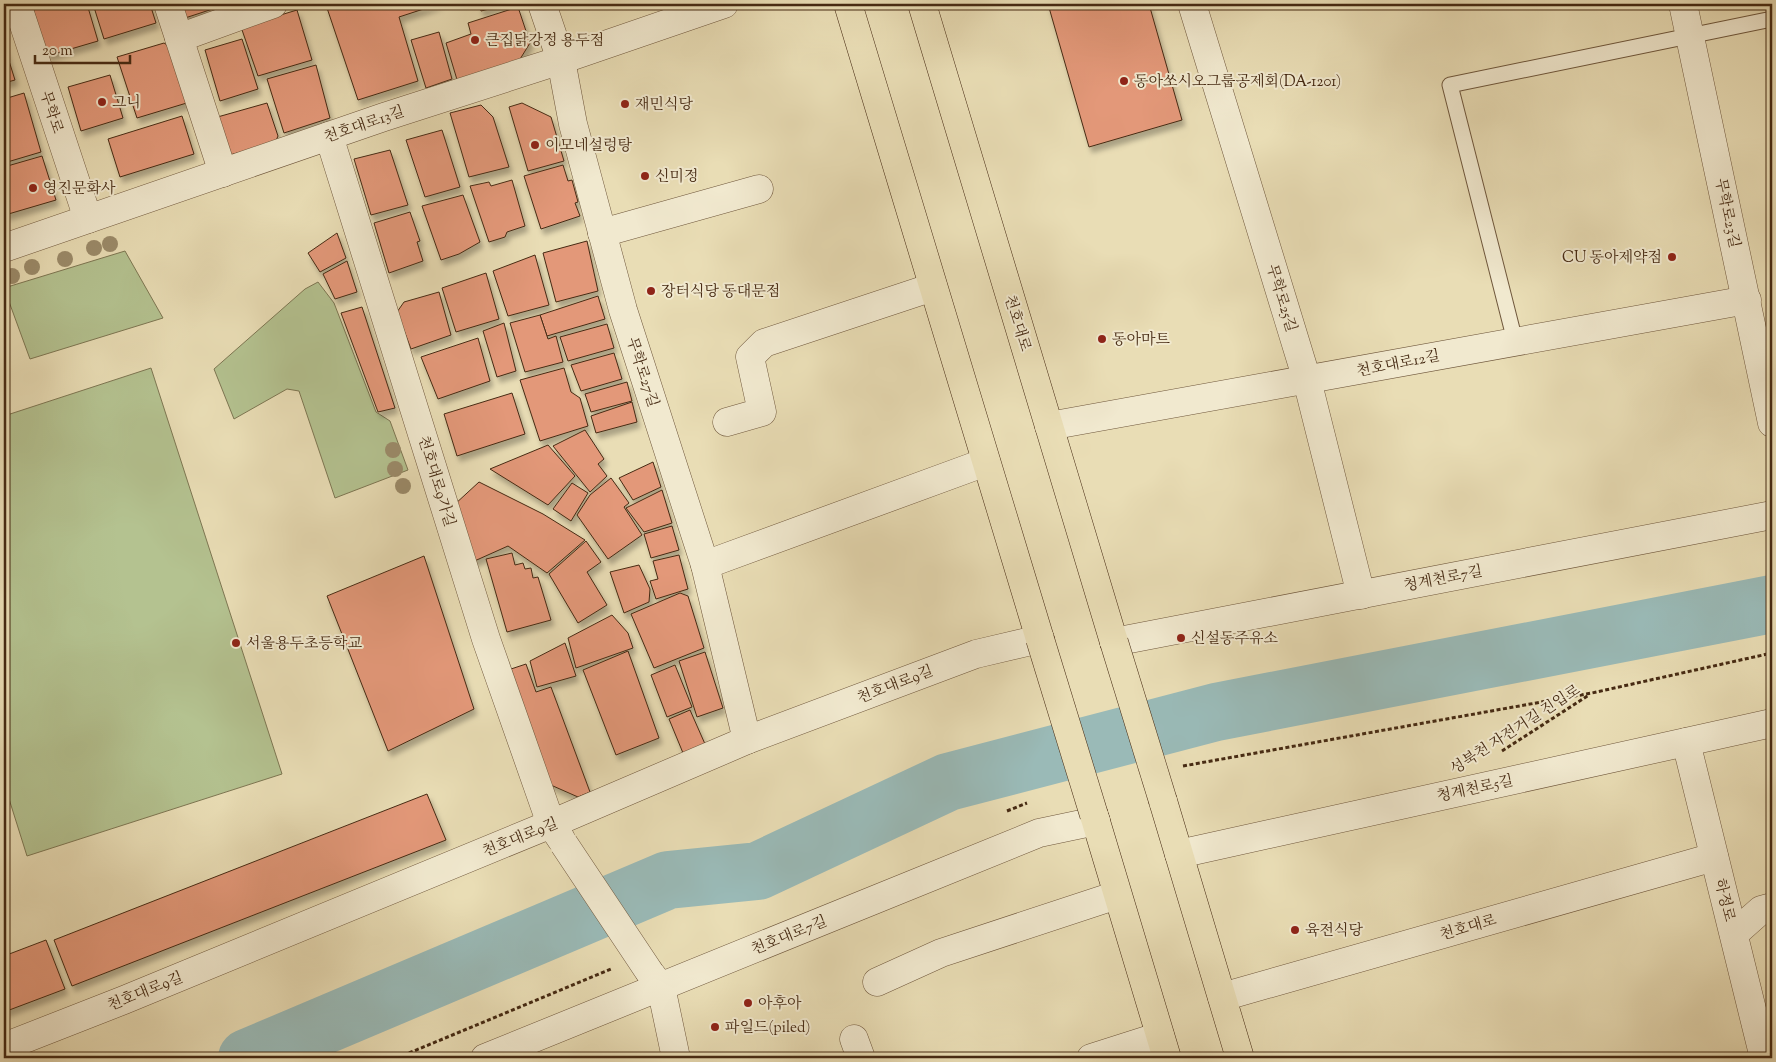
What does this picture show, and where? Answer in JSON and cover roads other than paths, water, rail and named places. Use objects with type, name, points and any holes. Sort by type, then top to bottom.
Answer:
[{"type":"main road","points":[[848,4],[1163,1047]]},
{"type":"main road","name":"천호대로","points":[[922,4],[1178,854]]},
{"type":"main road","points":[[1178,854],[1240,1058]]},
{"type":"street","name":"무학로","points":[[17,4],[88,219]]},
{"type":"street","points":[[168,4],[223,173]]},
{"type":"street","points":[[179,38],[273,4]]},
{"type":"street","name":"무학로27길","points":[[542,4],[561,60],[573,124],[624,310],[705,565],[747,740]]},
{"type":"street","name":"천호대로13길","points":[[4,248],[329,136],[561,60],[694,9],[724,4]]},
{"type":"street","name":"무학로25길","points":[[1192,4],[1307,380],[1361,595]]},
{"type":"street","name":"무학로23길","points":[[1683,4],[1772,423]]},
{"type":"street","name":"천호대로9가길","points":[[329,136],[486,639],[557,834],[656,980]]},
{"type":"street","points":[[602,233],[760,189]]},
{"type":"street","points":[[727,422],[762,412],[750,357],[764,343],[933,287]]},
{"type":"street","name":"천호대로12길","points":[[1049,426],[1747,300]]},
{"type":"street","points":[[705,565],[986,462]]},
{"type":"street","name":"청계천로7길","points":[[1114,642],[1772,515]]},
{"type":"street","name":"천호대로9길","points":[[4,1047],[557,834],[747,740],[976,654],[1040,639]]},
{"type":"street","name":"청계천로5길","points":[[1178,854],[1772,723]]},
{"type":"street","name":"하정로","points":[[1686,742],[1764,1058]]},
{"type":"street","name":"천호대로7길","points":[[485,1058],[656,980],[1039,833],[1095,818]]},
{"type":"street","name":"천호대로","points":[[1222,998],[1714,857]]},
{"type":"street","points":[[877,982],[941,953],[1117,895]]},
{"type":"street","points":[[1734,934],[1761,910],[1772,907]]},
{"type":"street","points":[[656,980],[676,1058]]},
{"type":"street","points":[[1091,1058],[1163,1047]]},
{"type":"lane","points":[[1515,341],[1450,85],[1772,19]]},
{"type":"waterway","points":[[247,1058],[668,880],[758,871],[948,782],[1216,712],[1772,604]]},
{"type":"place","name":"큰집닭강정 용두점","points":[[475,40]]},
{"type":"place","name":"동아쏘시오그룹공제회(DA-1201)","points":[[1124,81]]},
{"type":"place","name":"그니","points":[[102,102]]},
{"type":"place","name":"재민식당","points":[[625,104]]},
{"type":"place","name":"이모네설렁탕","points":[[535,145]]},
{"type":"place","name":"신미정","points":[[645,176]]},
{"type":"place","name":"영진문화사","points":[[33,188]]},
{"type":"place","name":"CU 동아제약점","points":[[1672,257]]},
{"type":"place","name":"장터식당 동대문점","points":[[651,291]]},
{"type":"place","name":"동아마트","points":[[1102,339]]},
{"type":"place","name":"신설동주유소","points":[[1181,638]]},
{"type":"place","name":"서울용두초등학교","points":[[236,643]]},
{"type":"place","name":"육전식당","points":[[1295,930]]},
{"type":"place","name":"아후아","points":[[748,1003]]},
{"type":"place","name":"파일드(piled)","points":[[715,1027]]}]
